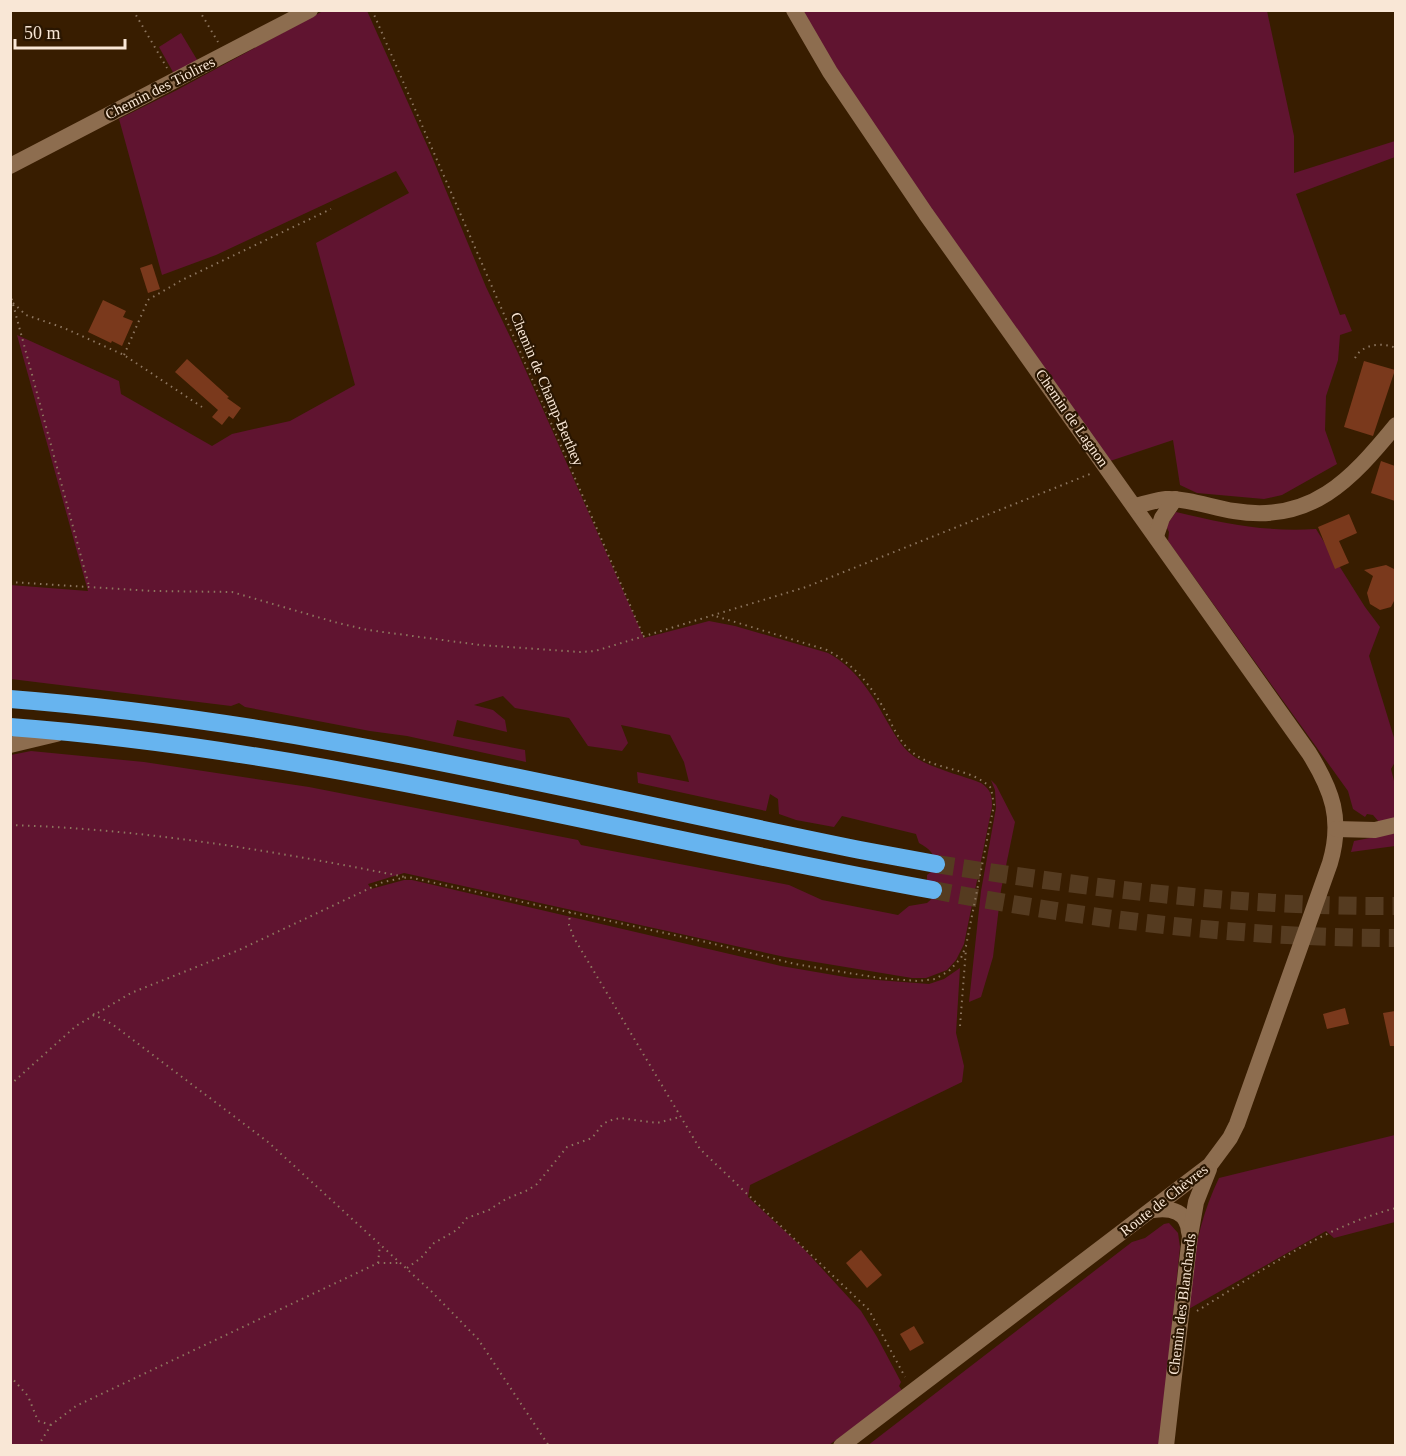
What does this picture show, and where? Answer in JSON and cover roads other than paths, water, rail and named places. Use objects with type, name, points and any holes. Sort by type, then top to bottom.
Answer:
[{"type":"highway","points":[[10,699],[152,714],[347,745],[485,771],[838,846],[936,864]]},
{"type":"highway","points":[[10,727],[69,731],[236,753],[395,781],[827,871],[933,890]]},
{"type":"street","name":"Chemin des Tiolires","points":[[10,166],[310,10]]},
{"type":"street","name":"Chemin de Lagnon","points":[[794,10],[830,72],[878,143],[1319,770],[1330,792],[1336,829]]},
{"type":"street","points":[[1134,506],[1164,499],[1246,513],[1277,514],[1293,511],[1316,500],[1355,472],[1395,425]]},
{"type":"street","points":[[1156,536],[1162,518],[1175,500]]},
{"type":"street","points":[[10,745],[69,731]]},
{"type":"street","points":[[1336,829],[1375,830],[1395,825]]},
{"type":"street","name":"Route de Chèvres","points":[[841,1446],[1210,1165],[1230,1138],[1237,1124],[1330,863],[1336,841],[1336,829]]},
{"type":"street","name":"Chemin des Blanchards","points":[[1166,1446],[1190,1236],[1196,1202],[1210,1165]]},
{"type":"street","points":[[1153,1210],[1169,1209],[1184,1216],[1189,1224],[1190,1236]]},
{"type":"tunnel","points":[[936,864],[1051,881],[1165,894],[1279,903],[1396,906]]},
{"type":"tunnel","points":[[933,890],[1048,910],[1163,925],[1279,935],[1396,938]]}]
